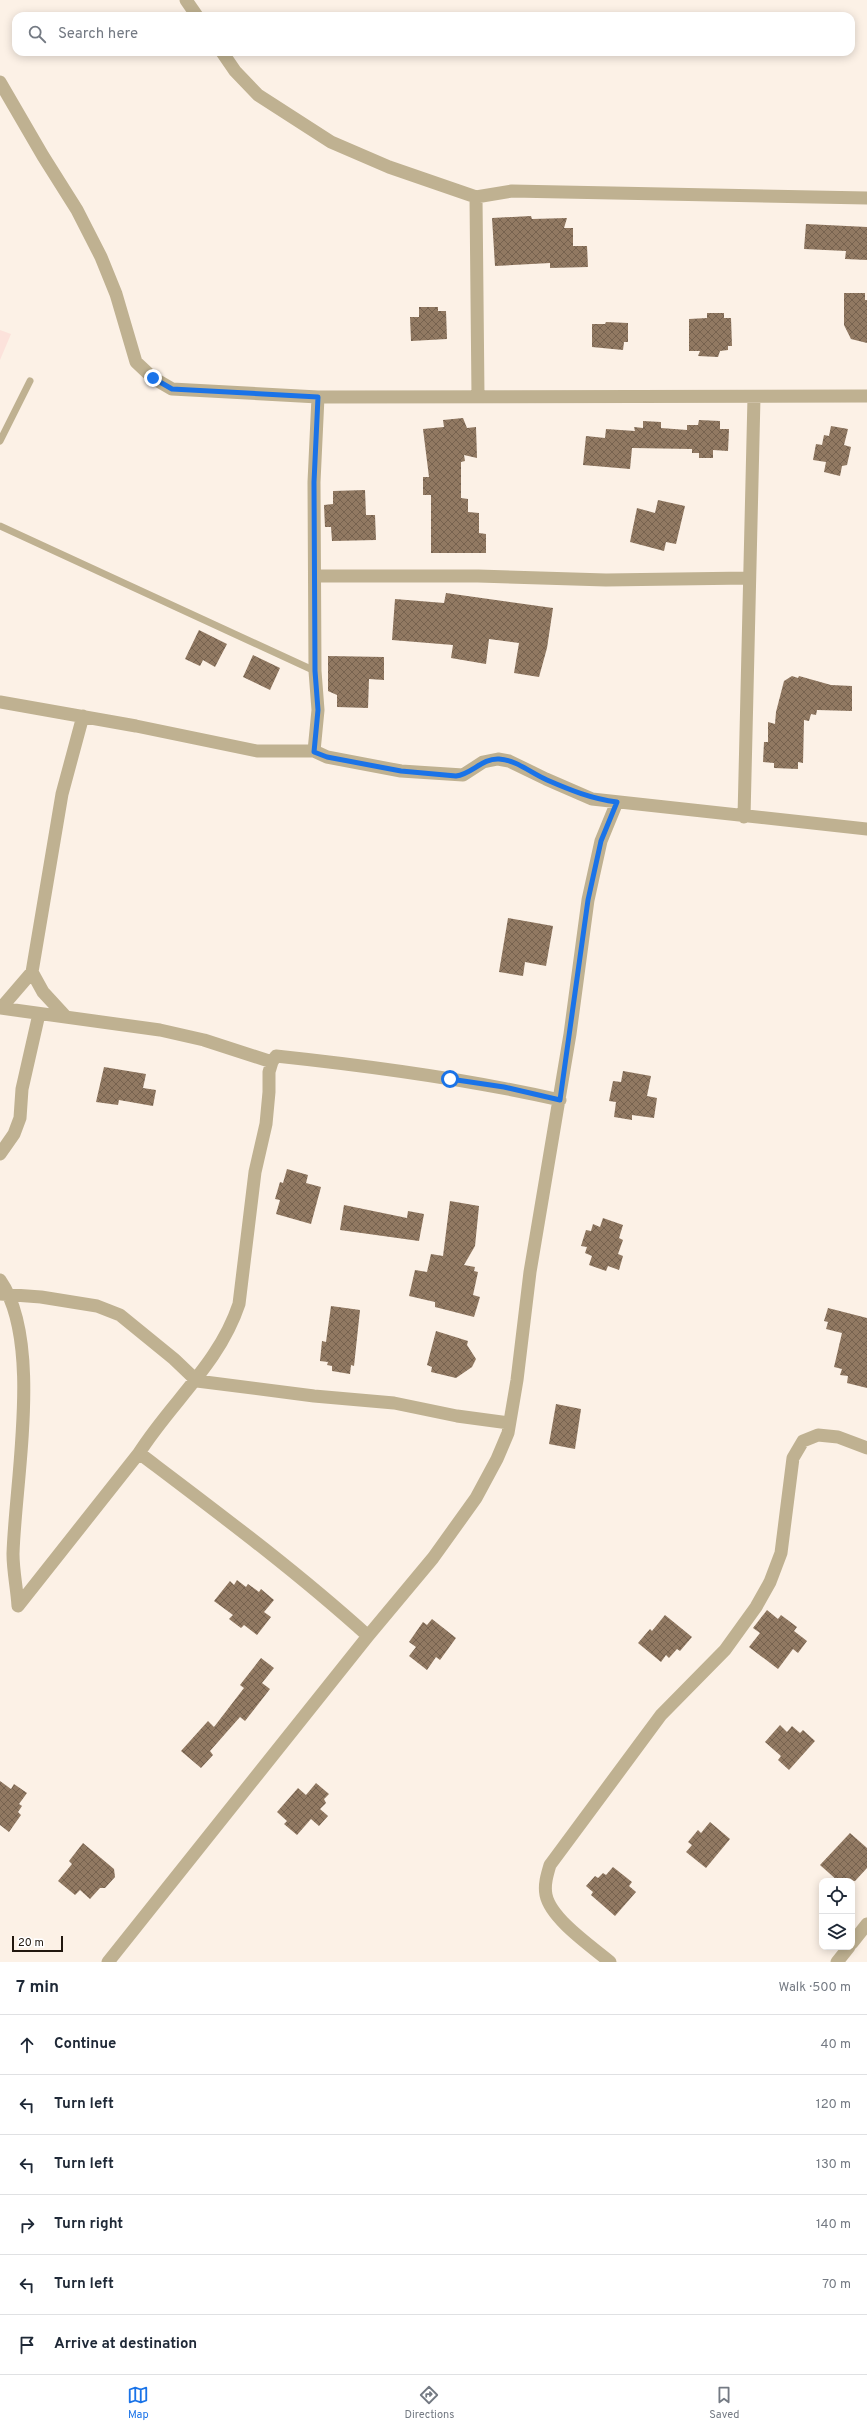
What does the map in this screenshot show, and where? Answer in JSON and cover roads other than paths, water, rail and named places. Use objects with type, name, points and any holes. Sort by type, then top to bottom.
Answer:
[{"type":"street","points":[[186,0],[194,12]]},
{"type":"street","points":[[225,56],[235,71],[258,95],[331,142],[389,167],[476,197],[512,191],[867,198]]},
{"type":"street","points":[[0,82],[43,156],[77,210],[101,257],[116,294],[136,362],[143,371],[172,389],[318,397],[478,396],[586,398],[867,396]]},
{"type":"street","points":[[476,197],[478,396]]},
{"type":"street","points":[[314,752],[318,710],[315,671],[316,576],[314,482],[318,397]]},
{"type":"street","points":[[744,817],[748,578],[754,397]]},
{"type":"street","points":[[316,576],[471,576],[606,580],[748,578]]},
{"type":"street","points":[[0,702],[83,716],[257,751],[314,752],[327,757],[401,771],[456,776],[463,775],[491,760],[509,761],[592,799],[744,817],[867,829]]},
{"type":"street","points":[[0,1008],[32,972],[62,794],[83,716]]},
{"type":"street","points":[[108,1962],[368,1636],[433,1558],[476,1498],[497,1459],[508,1433],[518,1374],[530,1272],[560,1100],[588,900],[601,841],[617,802]]},
{"type":"street","points":[[32,972],[43,992],[66,1017]]},
{"type":"street","points":[[0,1008],[160,1030],[204,1040],[272,1062]]},
{"type":"street","points":[[0,1154],[14,1134],[20,1118],[22,1089],[39,1014]]},
{"type":"street","points":[[0,1280],[20,1336],[23,1368],[24,1413],[13,1556],[18,1606],[139,1453],[156,1426],[197,1381],[227,1333],[240,1304],[254,1172],[266,1124],[269,1072],[272,1062],[276,1056],[317,1060],[504,1087],[560,1100]]},
{"type":"street","points":[[5,1294],[97,1306],[120,1315],[174,1358],[197,1381],[306,1395],[394,1403],[456,1416],[509,1423]]},
{"type":"street","points":[[610,1962],[566,1924],[548,1902],[546,1886],[550,1865],[661,1715],[725,1650],[756,1607],[770,1582],[781,1553],[793,1458],[803,1441],[818,1434],[838,1437],[867,1448]]},
{"type":"street","points":[[139,1453],[246,1533],[322,1594],[368,1636]]},
{"type":"street","points":[[855,1939],[867,1924]]},
{"type":"street","points":[[837,1962],[847,1950]]},
{"type":"lane","points":[[0,441],[30,381]]},
{"type":"lane","points":[[0,526],[315,671]]}]
